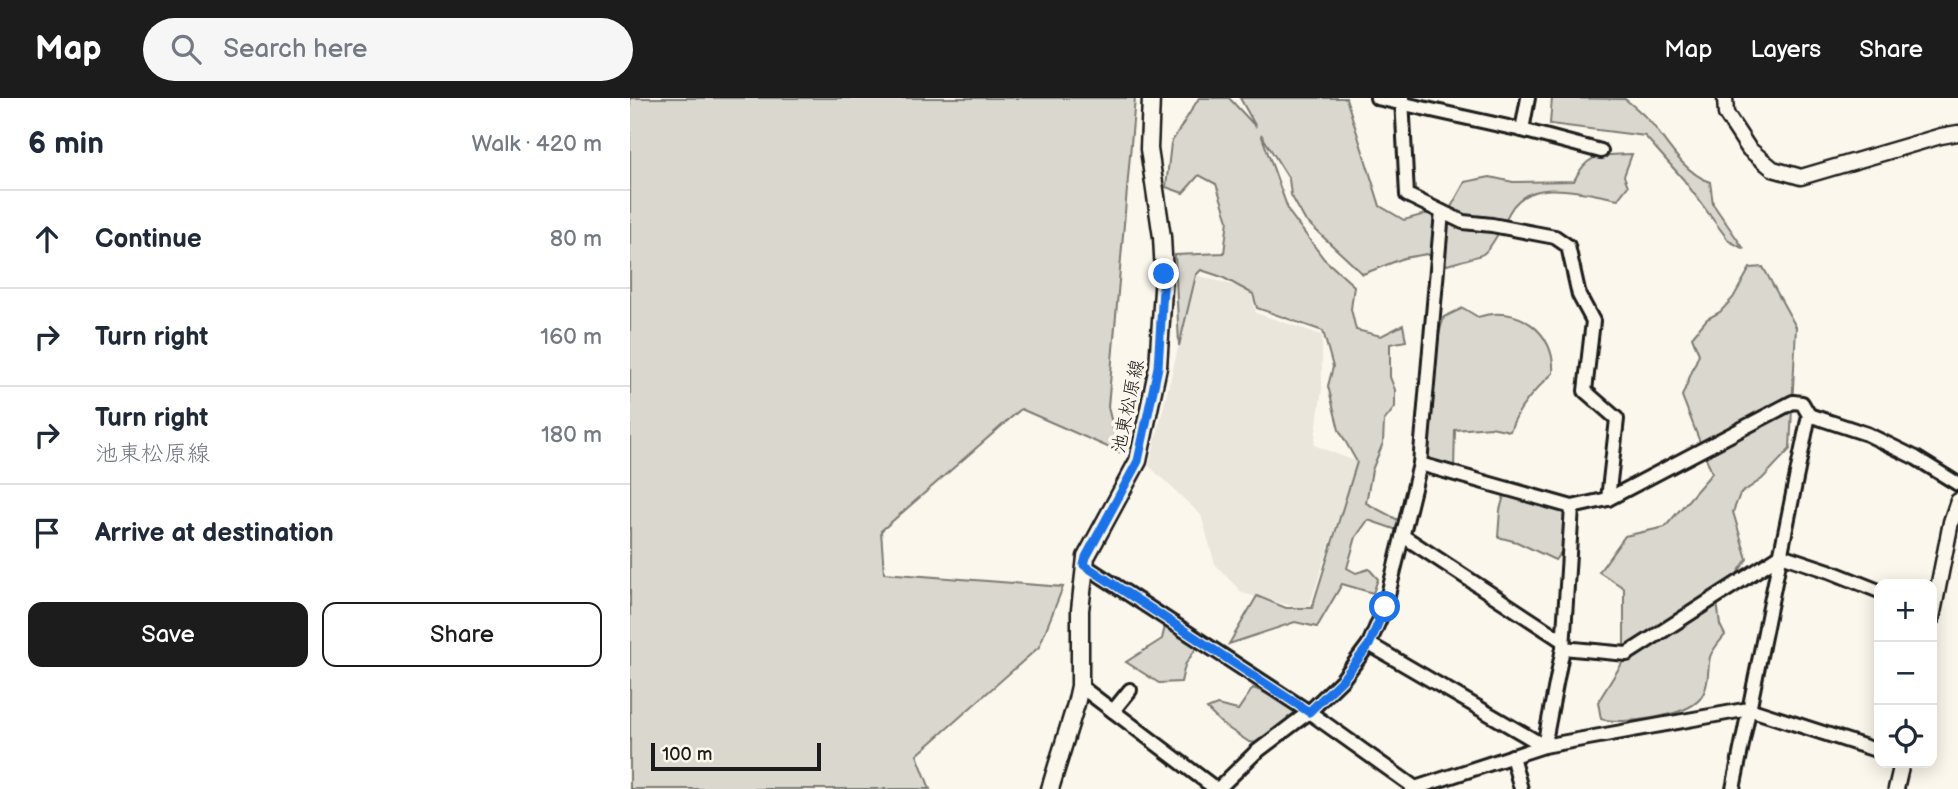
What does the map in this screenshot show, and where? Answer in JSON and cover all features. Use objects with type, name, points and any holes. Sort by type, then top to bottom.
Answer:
[{"type":"main road","name":"池東松原線","points":[[1050,789],[1080,686],[1080,610],[1086,557],[1138,461],[1158,367],[1164,274],[1162,237],[1149,149],[1151,98]]},
{"type":"street","points":[[1377,98],[1402,101],[1601,151]]},
{"type":"street","points":[[1522,130],[1528,98]]},
{"type":"street","points":[[1725,98],[1726,114],[1749,149],[1773,169],[1801,177],[1958,133]]},
{"type":"street","points":[[1402,101],[1407,195],[1463,222],[1555,237],[1568,246],[1579,295],[1593,321],[1585,391],[1617,419],[1608,499]]},
{"type":"street","points":[[1080,686],[1217,789],[1255,753],[1309,712],[1342,680],[1369,645],[1385,607],[1420,464],[1442,212]]},
{"type":"street","points":[[1420,464],[1572,507],[1608,499],[1793,402],[1802,403],[1809,415],[1733,789]]},
{"type":"street","points":[[1809,415],[1867,434],[1916,458],[1958,484]]},
{"type":"street","points":[[1937,590],[1958,501]]},
{"type":"street","points":[[1544,746],[1563,644],[1572,507]]},
{"type":"street","points":[[1403,536],[1563,644],[1627,654],[1781,555]]},
{"type":"street","points":[[1781,555],[1829,570],[1874,589]]},
{"type":"street","points":[[1084,565],[1309,712],[1413,788],[1544,746],[1749,709],[1874,749]]},
{"type":"street","points":[[1369,645],[1544,746]]},
{"type":"street","points":[[1113,711],[1130,690]]},
{"type":"street","points":[[1511,756],[1521,789]]},
{"type":"street","points":[[1896,789],[1901,768]]},
{"type":"shaded area","points":[[630,98],[1135,98],[1108,407],[1119,452],[1021,409],[881,531],[884,573],[1063,587],[1039,647],[917,755],[930,789],[630,789]]},
{"type":"shaded area","points":[[1199,98],[1229,98],[1256,127],[1240,98],[1346,98],[1380,206],[1404,220],[1451,207],[1465,182],[1490,177],[1513,182],[1574,181],[1585,164],[1597,157],[1632,154],[1624,176],[1628,186],[1618,199],[1558,190],[1529,194],[1518,201],[1483,254],[1447,265],[1427,254],[1404,258],[1363,274],[1305,220],[1291,195],[1289,179],[1261,134],[1289,212],[1324,259],[1354,286],[1351,309],[1356,330],[1381,336],[1403,325],[1406,341],[1390,344],[1390,377],[1395,390],[1395,407],[1384,421],[1383,443],[1372,470],[1366,503],[1398,520],[1400,531],[1368,520],[1356,537],[1347,568],[1356,573],[1369,569],[1378,579],[1373,593],[1342,584],[1317,627],[1295,622],[1229,644],[1257,596],[1286,608],[1312,608],[1357,462],[1339,430],[1328,386],[1333,367],[1323,331],[1257,308],[1253,294],[1222,277],[1201,270],[1196,275],[1179,346],[1175,255],[1224,253],[1228,220],[1216,184],[1199,175],[1183,193],[1166,187],[1171,143]]},
{"type":"shaded area","points":[[1552,98],[1625,99],[1650,121],[1685,165],[1710,182],[1713,204],[1744,249],[1729,241],[1683,179],[1645,136],[1550,124]]},
{"type":"shaded area","points":[[1763,267],[1796,327],[1790,449],[1762,479],[1740,494],[1733,512],[1747,559],[1734,578],[1716,593],[1720,625],[1725,635],[1710,657],[1703,694],[1692,705],[1681,711],[1653,718],[1624,721],[1601,719],[1598,702],[1624,660],[1624,588],[1599,572],[1625,536],[1665,527],[1712,473],[1682,396],[1699,354],[1692,337],[1707,319],[1720,312],[1733,298],[1750,268]]},
{"type":"shaded area","points":[[1196,275],[1250,290],[1256,313],[1322,335],[1322,389],[1314,445],[1357,462],[1308,610],[1242,593],[1215,564],[1201,515],[1149,466]]},
{"type":"shaded area","points":[[1463,308],[1478,317],[1506,314],[1531,324],[1541,333],[1548,345],[1553,373],[1522,407],[1510,431],[1491,427],[1455,430],[1454,469],[1429,460],[1429,446],[1438,339],[1444,317]]},
{"type":"shaded area","points":[[1508,481],[1547,493],[1560,503],[1564,517],[1565,547],[1555,560],[1517,542],[1498,537],[1500,510]]},
{"type":"shaded area","points":[[1166,622],[1187,632],[1197,647],[1185,665],[1181,682],[1159,683],[1126,662],[1162,639]]},
{"type":"shaded area","points":[[1253,688],[1284,700],[1294,708],[1296,722],[1267,744],[1249,742],[1222,724],[1207,709],[1217,705],[1238,710]]},
{"type":"route","points":[[1164,274],[1158,367],[1138,461],[1084,565],[1309,712],[1342,680],[1369,645],[1385,607]]}]
